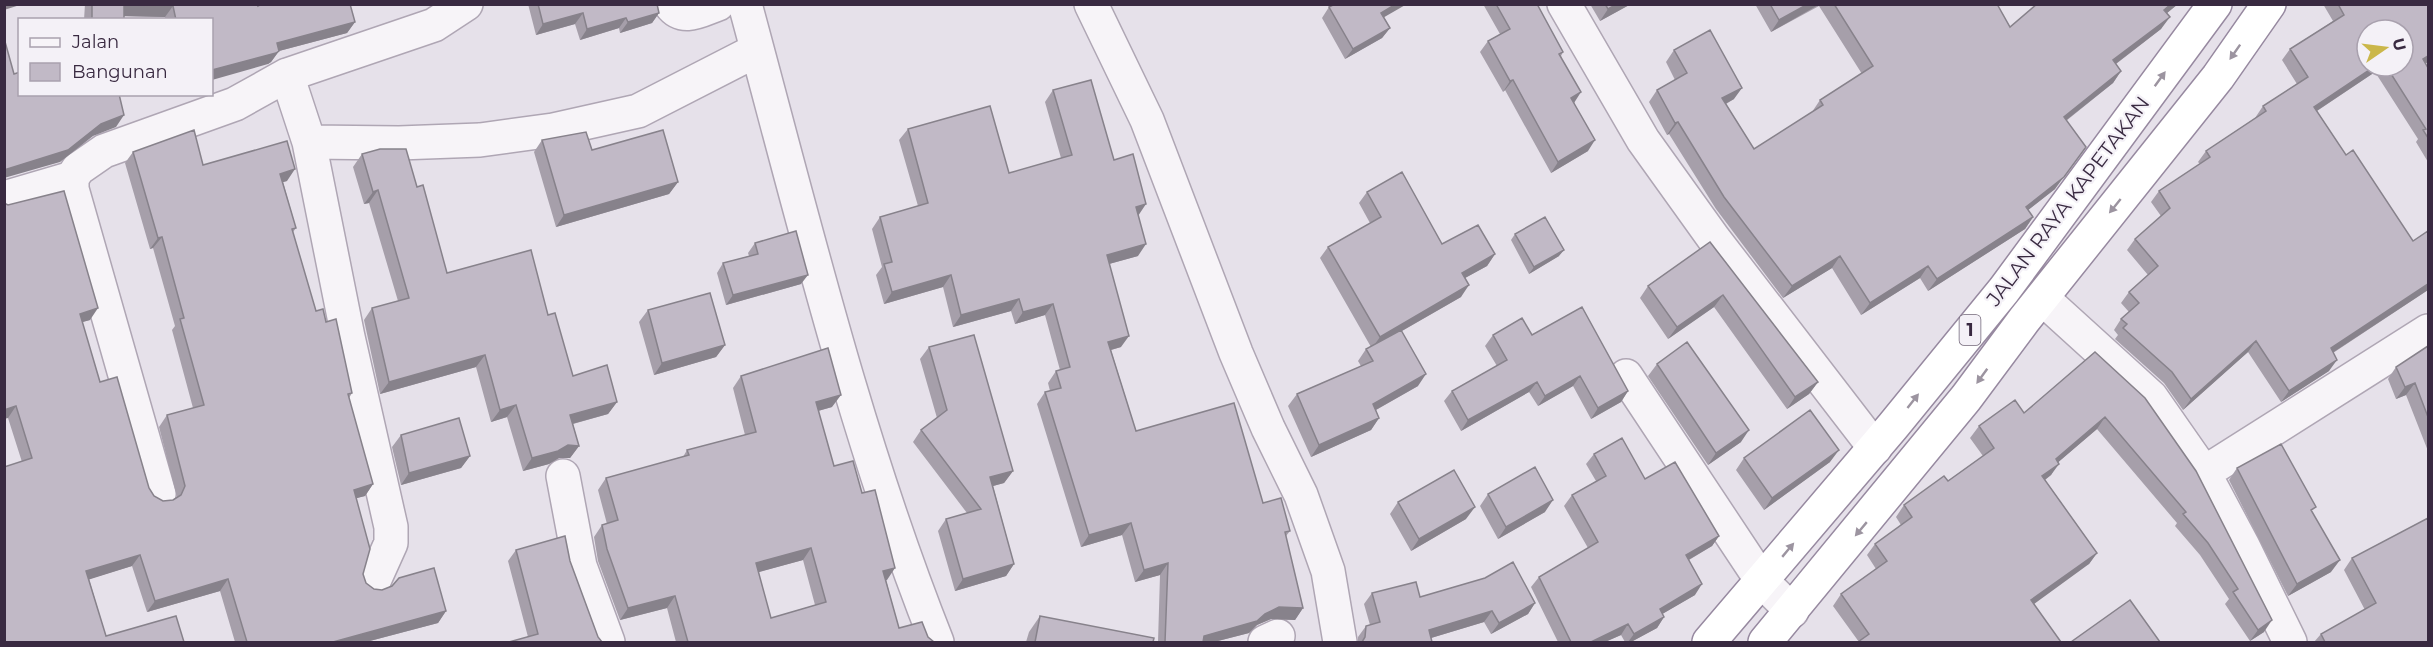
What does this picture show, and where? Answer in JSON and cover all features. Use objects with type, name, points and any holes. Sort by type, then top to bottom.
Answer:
[{"type":"highway","name":"JALAN RAYA KAPETAKAN","points":[[1709,642],[1875,448],[2004,290],[2215,4]]},
{"type":"highway","name":"JALAN RAYA KAPETAKAN","points":[[1765,642],[1902,479],[2042,297],[2218,77],[2269,4]]},
{"type":"highway","points":[[1975,323],[2002,350]]},
{"type":"street","points":[[159,494],[72,189],[72,178],[78,169],[104,151],[235,104],[287,75],[434,25],[465,4]]},
{"type":"street","points":[[670,4],[681,14],[688,15],[718,4]]},
{"type":"street","points":[[745,4],[859,417],[900,551],[937,642]]},
{"type":"street","points":[[1091,4],[1147,120],[1236,353],[1268,428],[1301,495],[1328,571],[1340,642]]},
{"type":"street","points":[[1564,4],[1643,140],[1714,239],[1875,448]]},
{"type":"street","points":[[309,142],[399,143],[480,140],[553,130],[638,111],[757,50]]},
{"type":"street","points":[[287,75],[309,142],[348,337],[391,527],[391,543],[373,583]]},
{"type":"street","points":[[4,198],[72,178]]},
{"type":"street","points":[[2042,297],[2151,397],[2204,472],[2290,642]]},
{"type":"street","points":[[2204,472],[2428,331]]},
{"type":"street","points":[[1626,376],[1762,581],[1792,611]]},
{"type":"street","points":[[563,476],[580,566],[608,642]]},
{"type":"building","points":[[92,4],[258,4],[258,6],[262,4],[350,4],[355,22],[277,43],[279,51],[276,53],[213,70],[213,18],[176,18],[173,6],[124,5],[124,18],[92,18]]},
{"type":"building","points":[[538,4],[657,4],[659,13],[628,22],[626,18],[587,29],[583,13],[543,24]]},
{"type":"building","points":[[1335,4],[1396,4],[1381,13],[1390,28],[1353,49],[1329,7]]},
{"type":"building","points":[[1496,4],[1537,4],[1563,52],[1559,54],[1581,92],[1571,98],[1595,140],[1558,162],[1513,80],[1510,81],[1488,41],[1510,29]]},
{"type":"building","points":[[1605,4],[1617,4],[1608,9]]},
{"type":"building","points":[[1770,4],[1808,4],[1779,20]]},
{"type":"building","points":[[1834,4],[1997,4],[2010,27],[2037,4],[2171,4],[2164,10],[2170,17],[2113,60],[2121,71],[2064,117],[2086,147],[2064,177],[2026,207],[2033,217],[1937,279],[1928,266],[1870,303],[1840,256],[1792,286],[1724,197],[1678,122],[1675,123],[1657,90],[1687,73],[1674,50],[1710,30],[1742,88],[1722,98],[1754,149],[1823,105],[1820,100],[1873,66]]},
{"type":"building","points":[[2338,4],[2428,4],[2428,56],[2423,59],[2428,68],[2428,138],[2423,130],[2426,129],[2394,78],[2415,78],[2415,18],[2355,18],[2355,78],[2357,78],[2314,107],[2346,155],[2353,150],[2413,241],[2428,231],[2428,284],[2331,348],[2337,360],[2289,391],[2256,341],[2191,399],[2172,372],[2123,328],[2127,324],[2121,319],[2139,303],[2129,292],[2158,266],[2135,239],[2170,208],[2159,191],[2210,157],[2206,151],[2266,111],[2263,106],[2308,77],[2290,49],[2344,15]]},
{"type":"building","points":[[4,38],[14,74],[18,73],[18,96],[119,96],[124,115],[101,124],[68,150],[4,170]]},
{"type":"building","points":[[1091,80],[1114,160],[1133,154],[1146,204],[1136,207],[1146,244],[1107,255],[1129,336],[1108,342],[1136,431],[1234,403],[1263,503],[1281,498],[1290,531],[1285,532],[1303,608],[1279,607],[1257,621],[1204,636],[1203,642],[1165,642],[1168,563],[1144,570],[1131,523],[1089,535],[1045,392],[1061,388],[1056,371],[1070,367],[1053,304],[1023,312],[1019,299],[961,315],[951,275],[892,292],[884,264],[892,262],[880,217],[928,203],[908,129],[990,106],[1009,173],[1072,155],[1053,90]]},
{"type":"building","points":[[194,130],[203,165],[287,141],[295,169],[280,174],[296,228],[292,229],[316,311],[323,309],[326,322],[336,319],[352,393],[348,394],[373,484],[354,490],[370,549],[363,574],[366,583],[374,589],[382,590],[392,586],[399,578],[434,568],[446,611],[333,642],[247,642],[228,579],[155,601],[140,555],[86,571],[106,636],[176,616],[184,642],[4,642],[4,467],[32,458],[16,406],[4,410],[4,203],[8,205],[64,191],[98,308],[80,314],[100,382],[117,377],[149,488],[154,496],[163,501],[173,500],[181,495],[185,486],[167,415],[204,405],[180,319],[184,318],[162,237],[158,238],[133,152]]},
{"type":"building","points":[[663,130],[678,182],[564,215],[542,140],[586,132],[592,150]]},
{"type":"building","points":[[380,149],[406,149],[417,187],[423,185],[447,273],[531,250],[548,315],[555,313],[573,376],[607,365],[617,402],[570,415],[579,446],[568,445],[558,451],[532,458],[516,405],[500,410],[485,355],[389,382],[372,308],[409,298],[378,190],[373,192],[362,154]]},
{"type":"building","points":[[1402,172],[1442,244],[1478,225],[1495,254],[1462,273],[1469,285],[1380,337],[1328,247],[1381,217],[1367,192]]},
{"type":"building","points":[[1545,217],[1564,250],[1534,267],[1515,234]]},
{"type":"building","points":[[796,231],[808,275],[733,295],[723,263],[758,254],[755,243]]},
{"type":"building","points":[[1710,242],[1818,382],[1795,397],[1723,295],[1677,327],[1648,286]]},
{"type":"building","points":[[710,293],[725,345],[662,363],[648,310]]},
{"type":"building","points":[[1582,307],[1628,391],[1598,408],[1580,376],[1545,396],[1537,382],[1468,420],[1452,391],[1507,360],[1493,335],[1522,318],[1532,335]]},
{"type":"building","points":[[1401,330],[1426,374],[1373,404],[1379,418],[1319,445],[1297,394],[1373,361],[1366,349]]},
{"type":"building","points":[[974,335],[1013,471],[990,477],[1014,564],[963,579],[946,519],[981,509],[921,430],[947,410],[929,347]]},
{"type":"building","points":[[1687,342],[1749,430],[1716,453],[1657,364]]},
{"type":"building","points":[[2428,346],[2428,417],[2415,383],[2405,387],[2396,367]]},
{"type":"building","points":[[828,348],[841,395],[816,402],[834,466],[853,461],[862,493],[875,490],[895,568],[883,571],[899,628],[922,622],[928,637],[934,642],[688,642],[675,596],[628,608],[607,549],[602,525],[618,520],[606,478],[689,455],[687,450],[756,432],[741,376]],"holes":[[[811,548],[826,602],[771,618],[756,563]]]},
{"type":"building","points":[[2095,352],[2145,398],[2196,471],[2272,620],[2258,630],[2233,592],[2238,589],[2208,543],[2183,514],[2186,512],[2105,417],[2056,459],[2059,464],[2042,476],[2097,553],[2031,600],[2061,642],[1858,642],[1869,634],[1841,594],[1887,561],[1875,544],[1912,517],[1904,505],[1944,476],[1948,481],[1994,448],[1979,426],[2015,400],[2024,413]]},
{"type":"building","points":[[1810,410],[1839,450],[1772,498],[1744,458]]},
{"type":"building","points":[[459,418],[470,456],[409,473],[401,435]]},
{"type":"building","points":[[1622,438],[1645,479],[1675,462],[1719,536],[1686,555],[1702,584],[1660,609],[1664,617],[1634,634],[1628,624],[1591,642],[1571,642],[1539,577],[1598,542],[1572,495],[1606,476],[1594,454]]},
{"type":"building","points":[[2281,444],[2316,507],[2311,510],[2340,560],[2297,584],[2237,468]]},
{"type":"building","points":[[1535,467],[1553,500],[1506,527],[1488,494]]},
{"type":"building","points":[[1454,470],[1475,507],[1419,539],[1398,502]]},
{"type":"building","points":[[2428,518],[2428,642],[2325,642],[2321,634],[2376,603],[2352,558]]},
{"type":"building","points":[[565,536],[570,561],[598,637],[602,642],[509,642],[538,634],[516,550]]},
{"type":"building","points":[[1513,562],[1535,603],[1499,623],[1492,611],[1429,630],[1432,642],[1362,642],[1366,626],[1380,622],[1372,593],[1416,582],[1420,597],[1485,578]]},
{"type":"building","points":[[2130,600],[2160,642],[2071,642]]},
{"type":"building","points":[[1040,616],[1154,638],[1153,642],[1035,642]]}]
